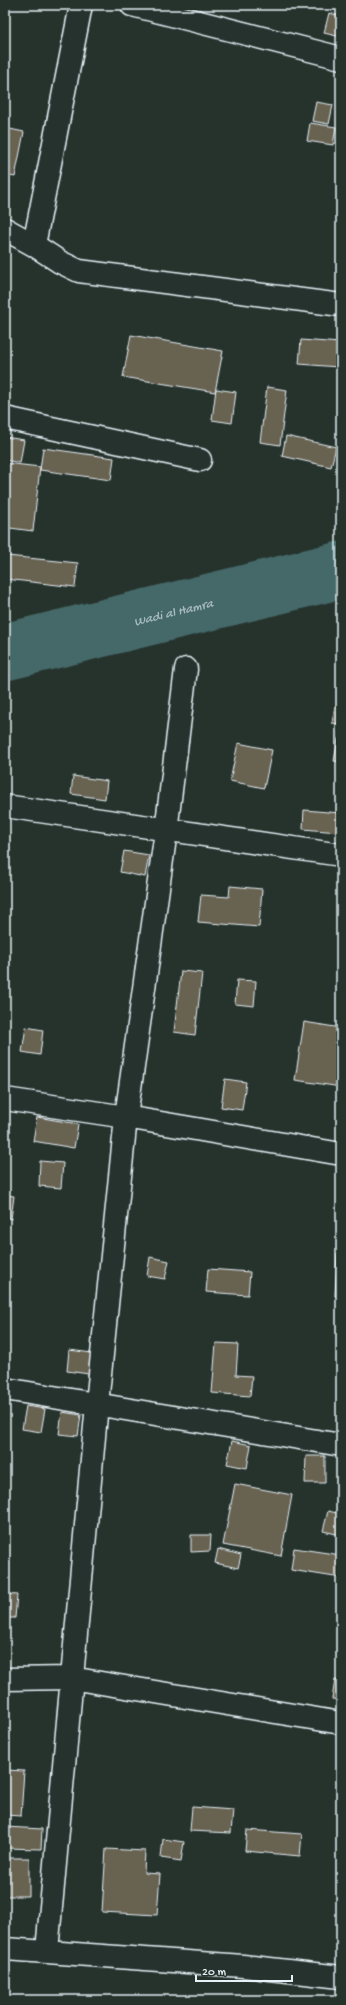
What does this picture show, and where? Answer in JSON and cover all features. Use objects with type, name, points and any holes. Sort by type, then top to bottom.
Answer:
[{"type":"street","points":[[34,245],[81,5]]},
{"type":"street","points":[[132,5],[341,58]]},
{"type":"street","points":[[5,229],[34,245],[60,262],[79,270],[341,305]]},
{"type":"street","points":[[5,418],[200,460]]},
{"type":"street","points":[[47,1951],[71,1678],[126,1117],[166,830],[186,669]]},
{"type":"street","points":[[5,806],[341,855]]},
{"type":"street","points":[[5,1099],[126,1117],[341,1154]]},
{"type":"street","points":[[5,1389],[341,1445]]},
{"type":"street","points":[[5,1679],[71,1678],[341,1723]]},
{"type":"street","points":[[5,1949],[243,1966],[341,1977]]},
{"type":"building","points":[[329,13],[341,16],[341,37],[324,33]]},
{"type":"building","points":[[316,102],[333,105],[329,124],[312,121]]},
{"type":"building","points":[[310,123],[336,127],[333,145],[307,141]]},
{"type":"building","points":[[5,128],[24,132],[15,177],[5,175]]},
{"type":"building","points":[[131,335],[223,351],[215,392],[123,377]]},
{"type":"building","points":[[301,340],[340,343],[338,367],[299,364]]},
{"type":"building","points":[[267,387],[287,390],[280,445],[260,442]]},
{"type":"building","points":[[216,389],[236,392],[232,423],[212,420]]},
{"type":"building","points":[[286,436],[336,447],[331,467],[282,456]]},
{"type":"building","points":[[5,437],[24,440],[20,463],[5,460]]},
{"type":"building","points":[[43,448],[114,458],[111,480],[40,470]]},
{"type":"building","points":[[5,463],[40,467],[33,531],[10,528],[7,556],[78,563],[75,587],[5,579]]},
{"type":"building","points":[[335,706],[341,707],[341,724],[332,723]]},
{"type":"building","points":[[340,728],[341,729],[341,762],[334,761]]},
{"type":"building","points":[[238,743],[272,750],[264,788],[230,781]]},
{"type":"building","points":[[73,776],[107,781],[105,799],[71,794]]},
{"type":"building","points":[[304,810],[340,813],[338,832],[303,829]]},
{"type":"building","points":[[124,851],[149,855],[145,877],[120,872]]},
{"type":"building","points":[[230,886],[262,889],[259,927],[198,922],[201,895],[229,897]]},
{"type":"building","points":[[181,971],[202,973],[195,1035],[174,1032]]},
{"type":"building","points":[[237,980],[256,981],[254,1006],[235,1004]]},
{"type":"building","points":[[304,1022],[341,1028],[341,1087],[295,1080]]},
{"type":"building","points":[[26,1027],[43,1030],[40,1055],[22,1052]]},
{"type":"building","points":[[225,1079],[246,1082],[242,1110],[221,1107]]},
{"type":"building","points":[[37,1117],[78,1124],[74,1148],[33,1141]]},
{"type":"building","points":[[40,1161],[63,1163],[61,1188],[39,1186]]},
{"type":"building","points":[[5,1195],[14,1196],[11,1219],[5,1218]]},
{"type":"building","points":[[337,1253],[341,1254],[341,1296],[335,1296]]},
{"type":"building","points":[[150,1257],[169,1261],[165,1279],[147,1276]]},
{"type":"building","points":[[208,1269],[250,1272],[248,1295],[206,1292]]},
{"type":"building","points":[[216,1343],[238,1344],[236,1375],[252,1376],[250,1396],[212,1393]]},
{"type":"building","points":[[69,1350],[92,1353],[89,1374],[67,1371]]},
{"type":"building","points":[[26,1406],[45,1409],[41,1432],[22,1429]]},
{"type":"building","points":[[62,1412],[81,1415],[78,1436],[59,1434]]},
{"type":"building","points":[[232,1441],[251,1445],[247,1468],[227,1464]]},
{"type":"building","points":[[306,1456],[325,1456],[325,1483],[305,1483]]},
{"type":"building","points":[[235,1484],[292,1495],[281,1556],[223,1545]]},
{"type":"building","points":[[328,1511],[341,1514],[341,1535],[323,1531]]},
{"type":"building","points":[[191,1535],[211,1535],[210,1551],[191,1552]]},
{"type":"building","points":[[294,1548],[341,1555],[341,1578],[291,1570]]},
{"type":"building","points":[[218,1549],[241,1555],[238,1568],[215,1563]]},
{"type":"building","points":[[5,1594],[17,1595],[15,1618],[5,1618]]},
{"type":"building","points":[[335,1680],[341,1681],[341,1700],[332,1699]]},
{"type":"building","points":[[5,1770],[24,1771],[21,1816],[5,1815]]},
{"type":"building","points":[[192,1807],[233,1810],[231,1833],[190,1831]]},
{"type":"building","points":[[5,1827],[42,1829],[41,1849],[5,1848]]},
{"type":"building","points":[[247,1830],[302,1834],[300,1856],[245,1851]]},
{"type":"building","points":[[163,1839],[184,1842],[181,1861],[161,1858]]},
{"type":"building","points":[[106,1849],[145,1851],[144,1873],[160,1874],[157,1915],[102,1912]]},
{"type":"building","points":[[6,1858],[29,1858],[29,1896],[6,1896]]},
{"type":"waterway","name":"Wadi al Hamra","points":[[5,652],[341,570]]}]
